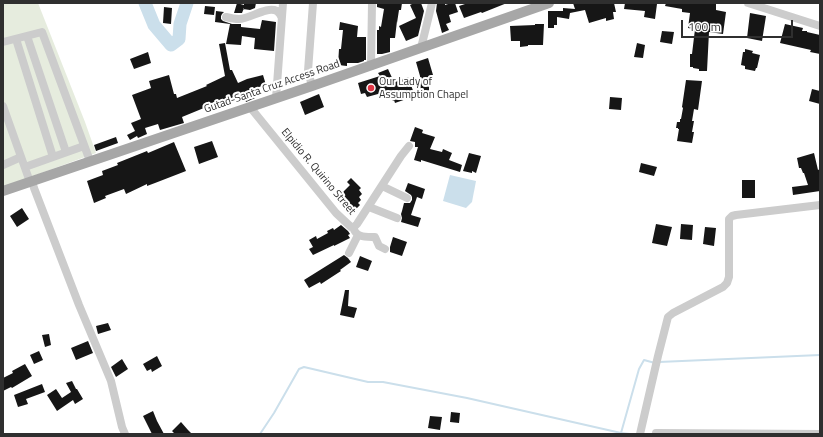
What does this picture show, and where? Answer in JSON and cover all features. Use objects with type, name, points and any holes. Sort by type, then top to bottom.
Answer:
[{"type":"main road","name":"Gutad-Santa Cruz Access Road","points":[[3,191],[371,66],[549,3]]},
{"type":"street","points":[[276,98],[283,3]]},
{"type":"street","points":[[312,86],[308,71],[313,3]]},
{"type":"street","points":[[371,66],[372,3]]},
{"type":"street","points":[[421,48],[432,3]]},
{"type":"street","points":[[748,3],[820,26]]},
{"type":"street","points":[[226,17],[239,19],[249,17],[263,11],[277,11],[281,16]]},
{"type":"street","points":[[3,42],[42,32],[90,161]]},
{"type":"street","points":[[27,36],[66,152]]},
{"type":"street","points":[[16,39],[53,157]]},
{"type":"street","points":[[3,106],[24,167],[34,188],[79,305],[111,381],[125,434]]},
{"type":"street","name":"Elpidio R. Quirino Street","points":[[250,107],[336,213],[350,227],[357,224],[409,146]]},
{"type":"street","points":[[24,167],[84,146]]},
{"type":"street","points":[[3,165],[21,157]]},
{"type":"street","points":[[382,186],[407,198]]},
{"type":"street","points":[[640,434],[668,317],[723,287],[727,283],[729,276],[729,219],[732,216],[820,204]]},
{"type":"street","points":[[369,207],[397,218]]},
{"type":"street","points":[[353,227],[354,232],[358,236],[374,238],[379,246],[385,249]]},
{"type":"street","points":[[349,253],[358,236]]},
{"type":"street","points":[[656,434],[820,434]]},
{"type":"shaded area","points":[[5,3],[38,3],[96,153],[3,187],[3,5]]},
{"type":"water","points":[[450,175],[476,181],[472,202],[466,208],[443,201]]},
{"type":"building","points":[[237,3],[244,5],[244,3],[256,3],[255,8],[250,10],[244,9],[242,13],[234,13]]},
{"type":"building","points":[[377,3],[402,3],[401,10],[399,10],[395,38],[390,38],[390,52],[382,54],[377,54],[377,30],[379,30],[379,26],[381,27],[384,9],[377,7]]},
{"type":"building","points":[[414,3],[421,3],[424,11],[418,36],[406,41],[399,26],[416,18],[410,5]]},
{"type":"building","points":[[437,3],[445,3],[445,5],[455,3],[458,12],[449,15],[451,22],[446,24],[449,30],[442,33],[436,11]]},
{"type":"building","points":[[468,3],[507,3],[482,13],[481,12],[464,18],[459,6]]},
{"type":"building","points":[[573,3],[614,3],[616,12],[613,12],[614,19],[606,21],[606,18],[589,23],[585,10],[570,13],[569,19],[557,17],[557,25],[554,25],[554,28],[548,28],[548,11],[563,11],[563,8],[575,9]]},
{"type":"building","points":[[625,3],[657,4],[655,19],[644,17],[645,11],[624,9]]},
{"type":"building","points":[[666,3],[716,3],[716,10],[726,12],[723,34],[709,32],[707,71],[699,71],[699,69],[690,67],[690,54],[692,54],[695,29],[688,28],[690,13],[682,12],[682,9],[665,6]]},
{"type":"building","points":[[205,6],[215,7],[214,15],[204,14]]},
{"type":"building","points":[[164,7],[172,8],[171,24],[163,23]]},
{"type":"building","points":[[216,11],[224,12],[221,16],[223,21],[232,24],[241,24],[241,27],[260,29],[262,20],[276,22],[274,51],[254,49],[255,38],[242,36],[241,45],[226,44],[230,24],[215,22]]},
{"type":"building","points":[[750,13],[766,16],[762,41],[747,38]]},
{"type":"building","points":[[340,22],[358,26],[357,37],[366,37],[366,60],[358,63],[347,63],[347,66],[338,65],[339,49],[341,49],[343,30],[339,30]]},
{"type":"building","points":[[544,24],[543,45],[528,45],[520,47],[520,41],[511,41],[510,26]]},
{"type":"building","points":[[785,24],[803,28],[802,31],[820,35],[820,54],[810,52],[811,50],[780,43]]},
{"type":"building","points":[[662,31],[674,32],[672,44],[660,42]]},
{"type":"building","points":[[225,43],[230,70],[232,70],[238,83],[263,75],[266,85],[252,89],[255,98],[246,102],[243,94],[228,99],[229,101],[218,107],[216,103],[182,117],[184,123],[160,130],[158,124],[145,128],[147,134],[138,138],[137,136],[130,140],[127,135],[135,131],[131,123],[141,119],[132,95],[151,88],[149,81],[169,75],[174,94],[176,94],[177,98],[207,86],[206,85],[225,76],[219,44]]},
{"type":"building","points":[[637,43],[645,45],[643,58],[634,57]]},
{"type":"building","points":[[745,49],[760,55],[755,71],[745,69],[745,66],[741,65],[743,52],[745,52]]},
{"type":"building","points":[[148,52],[151,63],[134,69],[130,59]]},
{"type":"building","points":[[428,58],[433,75],[432,86],[429,86],[429,97],[423,97],[423,94],[421,94],[420,76],[416,62]]},
{"type":"building","points":[[388,69],[394,82],[408,77],[415,96],[395,103],[389,91],[367,97],[365,93],[361,94],[358,83],[380,76],[378,73]]},
{"type":"building","points":[[686,80],[702,81],[698,110],[694,109],[692,121],[694,121],[692,132],[694,132],[692,143],[677,141],[679,129],[676,128],[677,122],[680,122],[681,119]]},
{"type":"building","points":[[812,89],[820,91],[820,104],[809,101]]},
{"type":"building","points":[[319,94],[324,107],[305,115],[300,102]]},
{"type":"building","points":[[610,97],[622,98],[621,110],[609,109]]},
{"type":"building","points":[[415,127],[423,130],[422,133],[435,137],[430,149],[442,152],[443,149],[452,153],[449,160],[462,165],[460,172],[421,160],[421,162],[414,160],[418,147],[415,147],[415,142],[410,141]]},
{"type":"building","points":[[116,137],[118,143],[96,151],[94,145]]},
{"type":"building","points":[[212,141],[218,157],[199,164],[194,147]]},
{"type":"building","points":[[174,142],[186,171],[147,186],[147,184],[126,194],[124,189],[105,196],[106,198],[94,203],[87,181],[103,175],[102,171],[118,165],[117,163],[147,151],[148,153]]},
{"type":"building","points":[[469,153],[481,156],[476,173],[472,171],[472,173],[463,171]]},
{"type":"building","points":[[814,153],[818,170],[820,169],[820,191],[793,195],[792,187],[808,185],[804,173],[801,168],[799,168],[797,158]]},
{"type":"building","points":[[641,163],[657,167],[654,176],[639,172]]},
{"type":"building","points":[[351,178],[361,188],[359,190],[362,194],[359,197],[361,200],[358,203],[360,205],[354,211],[352,209],[351,210],[338,197],[350,185],[347,182]]},
{"type":"building","points":[[742,180],[755,180],[755,198],[742,198]]},
{"type":"building","points":[[408,183],[425,189],[422,199],[417,197],[411,215],[421,218],[418,227],[401,222],[401,214],[404,203],[410,203],[412,200],[411,195],[405,191]]},
{"type":"building","points":[[22,208],[29,219],[17,227],[10,216]]},
{"type":"building","points":[[656,224],[672,227],[667,246],[652,243]]},
{"type":"building","points":[[681,224],[693,225],[692,240],[680,239]]},
{"type":"building","points":[[341,225],[348,231],[350,238],[313,255],[309,249],[313,247],[309,240],[316,236],[317,239],[328,233],[327,231],[333,228],[334,230]]},
{"type":"building","points":[[705,227],[716,228],[714,246],[703,244]]},
{"type":"building","points":[[393,237],[407,242],[402,256],[390,252]]},
{"type":"building","points":[[344,255],[351,262],[340,270],[341,271],[321,284],[320,282],[309,288],[304,280]]},
{"type":"building","points":[[360,256],[372,261],[368,271],[356,267]]},
{"type":"building","points":[[345,290],[349,290],[348,306],[357,308],[354,318],[340,315]]},
{"type":"building","points":[[108,323],[111,330],[98,334],[96,326]]},
{"type":"building","points":[[49,334],[51,345],[45,347],[42,335]]},
{"type":"building","points":[[88,341],[93,353],[76,360],[71,348]]},
{"type":"building","points":[[39,351],[43,360],[34,364],[30,355]]},
{"type":"building","points":[[157,356],[162,366],[152,372],[151,369],[147,371],[143,364]]},
{"type":"building","points":[[122,359],[128,369],[116,377],[111,367]]},
{"type":"building","points":[[25,364],[32,376],[12,388],[11,387],[3,391],[3,378]]},
{"type":"building","points":[[72,381],[83,399],[75,404],[73,400],[57,411],[47,395],[56,389],[62,398],[71,392],[66,383]]},
{"type":"building","points":[[42,384],[45,392],[26,399],[28,404],[18,407],[14,395]]},
{"type":"building","points":[[153,411],[164,434],[152,434],[143,416]]},
{"type":"building","points":[[451,412],[460,413],[459,423],[450,422]]},
{"type":"building","points":[[430,416],[442,417],[440,430],[428,428]]},
{"type":"building","points":[[181,422],[192,434],[175,434],[172,431]]},
{"type":"waterway","points":[[145,3],[154,25],[171,45],[179,39],[180,24],[187,3]]},
{"type":"waterway","points":[[659,362],[820,355]]},
{"type":"waterway","points":[[621,433],[639,369],[644,360],[655,363]]},
{"type":"waterway","points":[[260,434],[274,413],[299,369],[304,367],[368,382],[383,382],[467,398],[630,434]]},
{"type":"place","name":"Our Lady of Assumption Chapel","points":[[371,88]]}]
